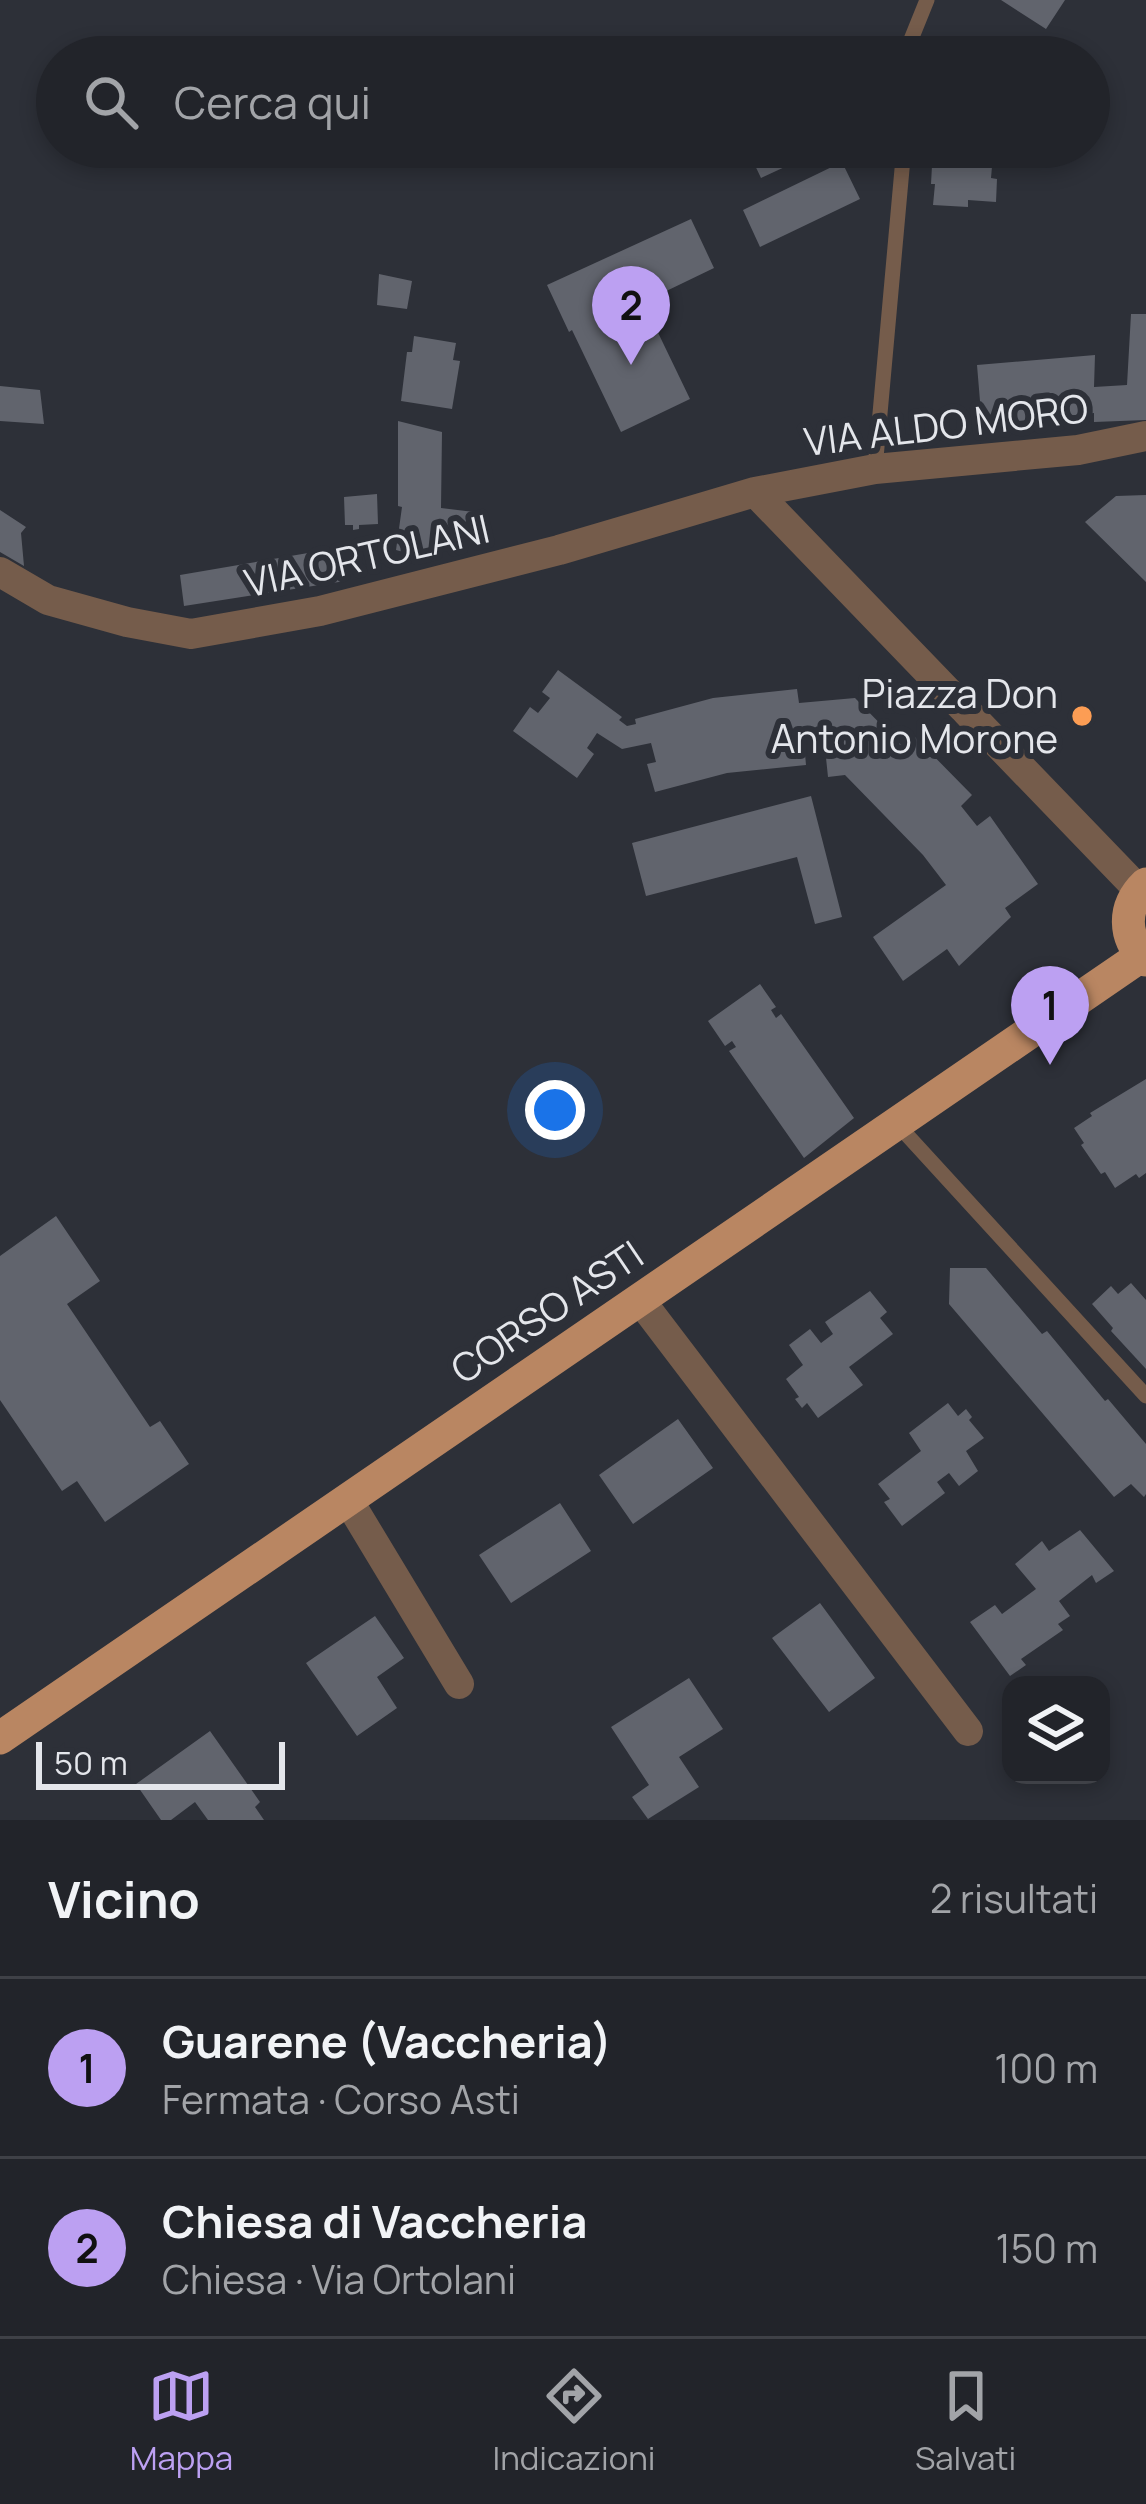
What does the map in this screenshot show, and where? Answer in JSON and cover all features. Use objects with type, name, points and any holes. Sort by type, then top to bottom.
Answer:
[{"type":"main road","points":[[1143,887],[1127,916],[1132,944],[1144,958]]},
{"type":"main road","name":"CORSO ASTI","points":[[0,1738],[1144,958]]},
{"type":"street","name":"VIA ALDO MORO","points":[[755,492],[875,469],[1078,450],[1146,436]]},
{"type":"street","name":"VIA ORTOLANI","points":[[0,572],[48,600],[191,634],[342,606],[560,550],[755,492]]},
{"type":"street","points":[[755,492],[1143,887]]},
{"type":"street","points":[[640,1300],[968,1731]]},
{"type":"street","points":[[347,1500],[459,1684]]},
{"type":"lane","points":[[912,36],[927,0]]},
{"type":"lane","points":[[875,469],[902,168]]},
{"type":"lane","points":[[897,1124],[1146,1396]]},
{"type":"building","points":[[1001,0],[1065,0],[1046,29]]},
{"type":"building","points":[[756,168],[783,168],[761,178]]},
{"type":"building","points":[[830,168],[845,168],[860,199],[760,247],[743,210]]},
{"type":"building","points":[[932,168],[992,168],[991,178],[997,179],[996,202],[968,200],[968,207],[933,205],[935,184],[931,184]]},
{"type":"building","points":[[691,219],[714,268],[656,296],[663,310],[650,316],[690,399],[621,432],[547,285]]},
{"type":"building","points":[[379,274],[412,281],[407,309],[377,305]]},
{"type":"building","points":[[1131,314],[1146,314],[1146,420],[1094,422],[1094,413],[982,425],[977,365],[1095,355],[1094,387],[1127,385]]},
{"type":"building","points":[[414,336],[456,343],[453,360],[460,361],[452,409],[401,401],[407,352],[412,352]]},
{"type":"building","points":[[0,386],[40,390],[44,424],[0,421]]},
{"type":"building","points":[[398,421],[442,432],[441,508],[474,512],[469,540],[439,536],[436,555],[425,558],[396,550],[402,507],[398,506]]},
{"type":"building","points":[[377,494],[378,524],[353,530],[353,525],[345,525],[344,497]]},
{"type":"building","points":[[1146,495],[1146,582],[1085,522],[1116,496]]},
{"type":"building","points":[[0,510],[26,527],[21,533],[24,566],[0,552]]},
{"type":"building","points":[[343,547],[345,581],[184,606],[180,575]]},
{"type":"building","points":[[558,670],[622,717],[619,720],[627,726],[636,724],[635,719],[713,698],[797,689],[799,703],[855,698],[903,747],[914,736],[972,795],[961,806],[977,826],[990,816],[1038,884],[1005,908],[1011,917],[959,966],[947,949],[903,981],[873,937],[946,885],[845,775],[828,777],[823,729],[803,731],[806,765],[727,773],[655,792],[647,764],[656,762],[651,743],[622,749],[597,733],[587,748],[594,754],[577,778],[513,731],[530,707],[538,713],[550,698],[542,692]]},
{"type":"building","points":[[811,796],[842,917],[815,924],[797,857],[646,896],[632,843]]},
{"type":"building","points":[[760,984],[776,1007],[771,1010],[776,1018],[781,1014],[854,1118],[804,1158],[729,1051],[736,1047],[732,1041],[725,1046],[708,1021]]},
{"type":"building","points":[[1146,1079],[1146,1173],[1115,1188],[1081,1145],[1074,1128]]},
{"type":"building","points":[[56,1216],[100,1281],[67,1304],[150,1427],[160,1421],[189,1464],[105,1522],[77,1481],[62,1491],[0,1400],[0,1256]]},
{"type":"building","points":[[950,1268],[986,1268],[1042,1334],[1047,1331],[1108,1399],[1146,1444],[1144,1497],[1131,1484],[1114,1497],[949,1304]]},
{"type":"building","points":[[1131,1283],[1146,1300],[1146,1369],[1092,1304],[1111,1286],[1118,1294]]},
{"type":"building","points":[[870,1291],[887,1312],[880,1318],[893,1334],[849,1367],[863,1385],[818,1418],[807,1403],[802,1408],[786,1379],[803,1365],[789,1345],[810,1329],[821,1343],[833,1334],[825,1322]]},
{"type":"building","points":[[948,1403],[958,1416],[966,1409],[984,1438],[966,1451],[978,1471],[959,1486],[949,1473],[937,1482],[945,1493],[902,1526],[884,1502],[890,1499],[878,1484],[921,1451],[909,1433]]},
{"type":"building","points":[[678,1419],[713,1468],[633,1524],[599,1475]]},
{"type":"building","points":[[560,1503],[591,1551],[511,1603],[479,1555]]},
{"type":"building","points":[[1080,1530],[1114,1571],[1096,1583],[1092,1575],[1059,1601],[1070,1616],[1058,1624],[1063,1630],[1021,1659],[1026,1665],[1010,1676],[970,1622],[995,1605],[1002,1614],[1036,1589],[1015,1564],[1042,1541],[1049,1551]]},
{"type":"building","points":[[820,1603],[875,1678],[829,1712],[772,1638]]},
{"type":"building","points":[[375,1616],[404,1658],[377,1677],[397,1708],[357,1736],[306,1663]]},
{"type":"building","points":[[689,1678],[723,1729],[679,1757],[699,1787],[648,1819],[632,1797],[649,1785],[611,1727]]},
{"type":"building","points":[[210,1731],[260,1802],[255,1807],[264,1820],[208,1820],[195,1802],[171,1820],[161,1820],[136,1784]]},
{"type":"place","name":"Chiesa di Vaccheria","points":[[631,365]]},
{"type":"place","name":"Piazza Don Antonio Morone","points":[[1082,716]]},
{"type":"place","name":"Guarene (Vaccheria)","points":[[1050,1065]]}]
